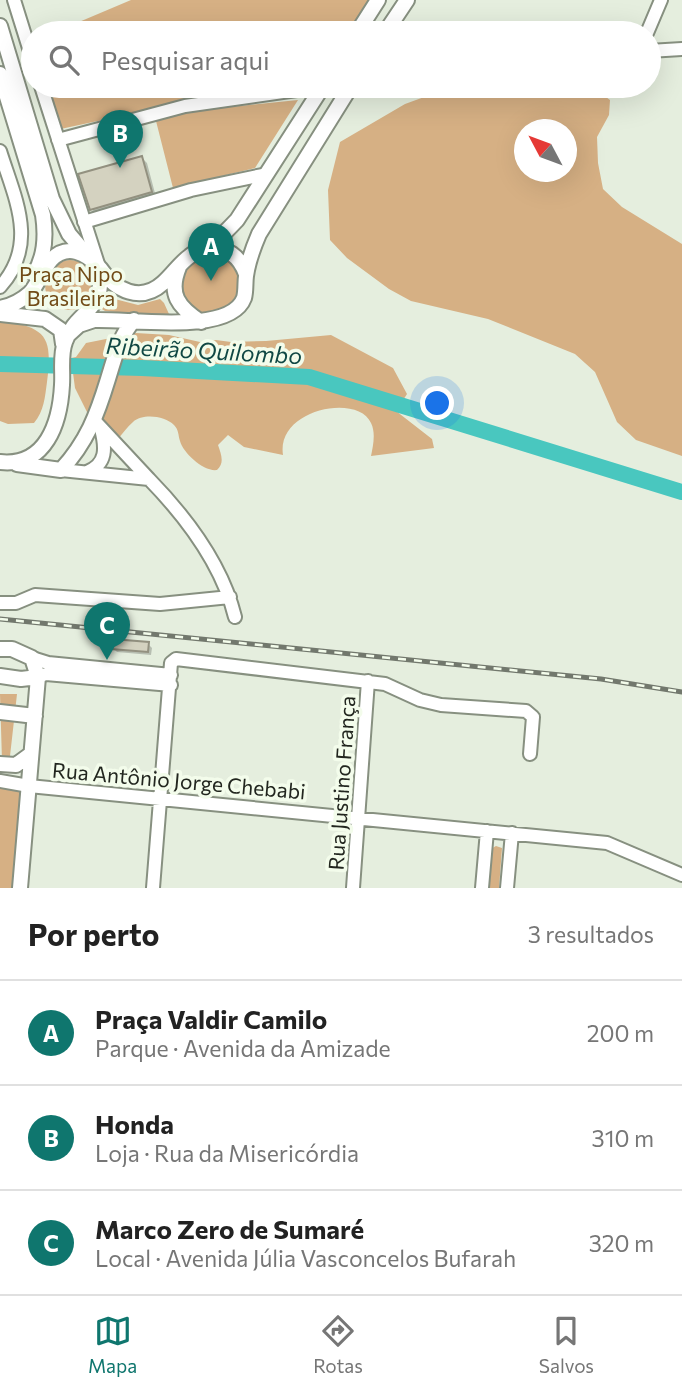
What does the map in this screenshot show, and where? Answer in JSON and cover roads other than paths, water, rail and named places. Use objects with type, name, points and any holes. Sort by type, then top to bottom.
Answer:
[{"type":"main road","points":[[365,21],[378,0]]},
{"type":"main road","points":[[393,21],[407,0]]},
{"type":"main road","points":[[0,26],[21,96]]},
{"type":"main road","points":[[0,74],[43,215],[45,232],[38,267],[32,278],[19,291],[0,301]]},
{"type":"main road","points":[[22,98],[52,199],[69,234],[113,285],[136,294],[154,289],[187,257],[208,246],[237,220],[316,98]]},
{"type":"main road","points":[[65,345],[79,325],[94,320],[201,321],[219,318],[233,311],[244,299],[251,250],[259,234],[344,98]]},
{"type":"main road","points":[[208,246],[229,251],[236,256],[246,274]]},
{"type":"main road","points":[[0,308],[29,293],[41,279],[50,261],[69,251],[81,252],[95,263],[100,290],[96,303],[65,345]]},
{"type":"main road","points":[[180,265],[174,289],[178,301],[185,312],[201,321]]},
{"type":"main road","points":[[0,314],[46,319],[61,330],[65,345],[58,414],[52,431],[36,454],[28,460],[6,463]]},
{"type":"main road","points":[[6,463],[61,470],[97,424],[117,349],[125,331],[134,320]]},
{"type":"main road","points":[[0,649],[12,649],[32,658],[38,677],[20,888]]},
{"type":"main road","points":[[0,676],[21,679],[38,677]]},
{"type":"main road","points":[[0,712],[34,716]]},
{"type":"main road","points":[[0,764],[16,765],[31,754]]},
{"type":"street","points":[[14,0],[21,22]]},
{"type":"street","points":[[652,21],[661,0]]},
{"type":"street","points":[[661,50],[682,49]]},
{"type":"street","points":[[45,98],[95,263]]},
{"type":"street","points":[[58,140],[185,106],[241,98]]},
{"type":"street","points":[[0,151],[18,207],[23,237],[16,265],[0,287]]},
{"type":"street","points":[[84,222],[191,190],[267,174]]},
{"type":"street","points":[[86,472],[96,468],[104,453],[97,424]]},
{"type":"street","points":[[97,424],[168,498],[209,555],[230,597],[236,617]]},
{"type":"street","points":[[61,470],[149,479]]},
{"type":"street","points":[[0,603],[16,603],[35,595],[160,604],[230,597]]},
{"type":"street","points":[[32,658],[48,663],[171,680]]},
{"type":"street","points":[[153,888],[172,663],[176,659],[368,681],[385,684],[441,705],[526,711],[533,717],[530,754]]},
{"type":"street","points":[[38,677],[46,674],[171,680]]},
{"type":"street","name":"Rua Justino França","points":[[353,888],[368,681]]},
{"type":"street","name":"Rua Antônio Jorge Chebabi","points":[[0,781],[607,843],[682,875]]},
{"type":"street","points":[[482,888],[487,831]]},
{"type":"street","points":[[507,888],[512,834]]},
{"type":"waterway","name":"Ribeirão Quilombo","points":[[0,364],[309,377],[682,492]]},
{"type":"railway","points":[[0,619],[601,679],[682,692]]},
{"type":"place","name":"Honda","points":[[120,168]]},
{"type":"place","name":"Praça Valdir Camilo","points":[[211,281]]},
{"type":"place","name":"Marco Zero de Sumaré","points":[[107,660]]},
{"type":"park label","name":"Praça Nipo Brasileira","points":[[71,285]]}]
